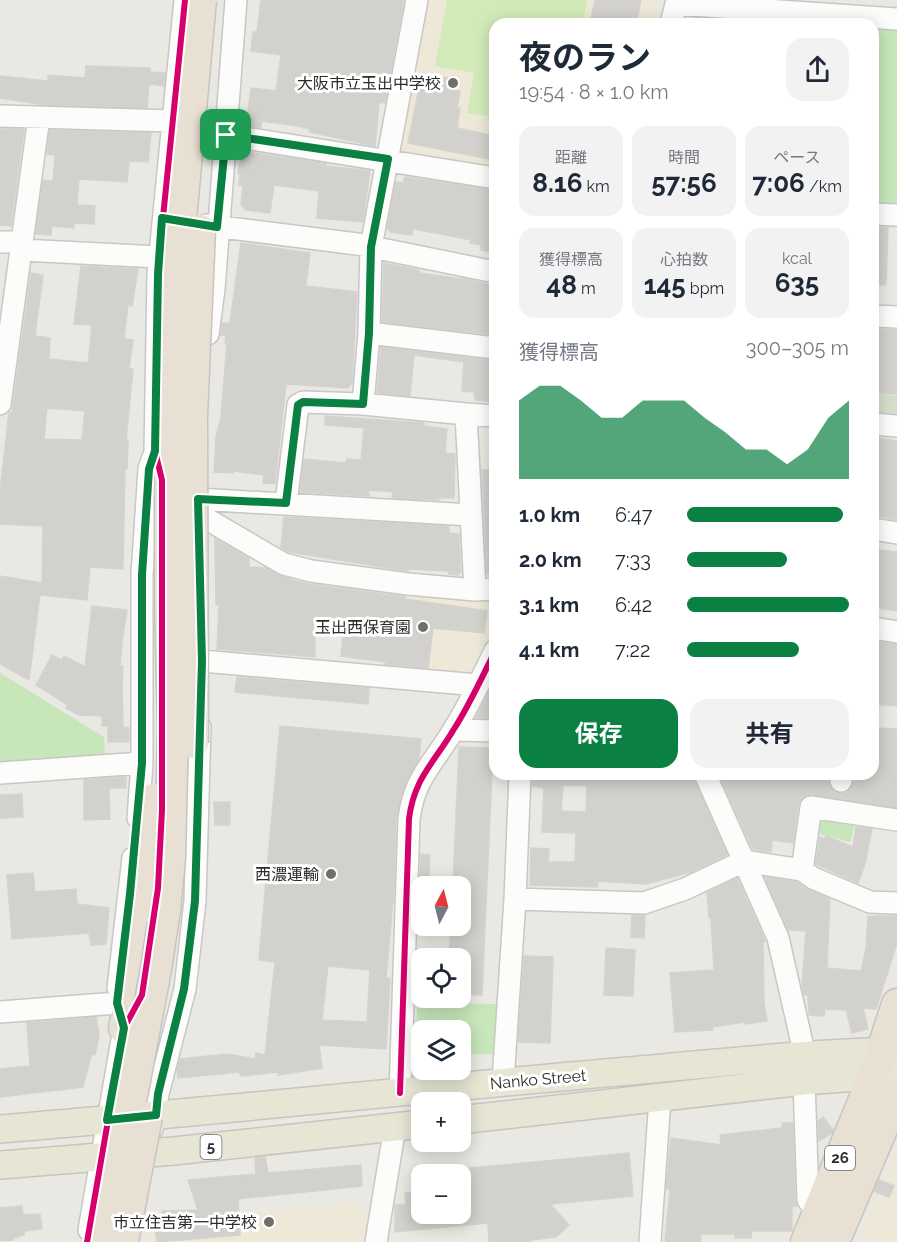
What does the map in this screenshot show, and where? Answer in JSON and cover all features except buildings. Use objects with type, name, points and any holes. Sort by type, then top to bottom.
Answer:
[{"type":"highway","points":[[120,1015],[137,960],[144,907],[155,750],[155,460],[173,308],[201,0]]},
{"type":"highway","points":[[123,1242],[173,982],[188,862],[194,732],[191,481],[193,353],[202,195],[219,0]]},
{"type":"highway","points":[[101,1242],[156,969],[170,858],[173,727],[169,459],[173,308]]},
{"type":"highway","name":"26","points":[[806,1242],[887,1063],[897,1004]]},
{"type":"highway","name":"26","points":[[834,1242],[897,1094]]},
{"type":"main road","name":"Nanko Street","points":[[0,1129],[503,1082],[804,1069],[887,1063]]},
{"type":"main road","name":"Nanko Street","points":[[471,1119],[660,1098],[804,1069]]},
{"type":"main road","name":"5","points":[[0,1166],[103,1158],[411,1125]]},
{"type":"street","points":[[0,1012],[120,1015],[142,995],[158,888],[163,758],[162,480],[155,451],[159,257],[185,0]]},
{"type":"street","points":[[132,1242],[158,1094],[184,989],[195,901],[202,661],[198,506],[204,365],[214,289],[236,0]]},
{"type":"street","points":[[363,404],[369,333],[371,247],[417,0]]},
{"type":"street","points":[[675,9],[875,18]]},
{"type":"street","points":[[879,18],[897,19]]},
{"type":"street","points":[[0,116],[172,121]]},
{"type":"street","points":[[0,404],[39,117]]},
{"type":"street","points":[[226,135],[388,159],[489,177]]},
{"type":"street","points":[[879,214],[897,215]]},
{"type":"street","points":[[162,218],[371,247],[489,271]]},
{"type":"street","points":[[0,242],[22,246],[159,257]]},
{"type":"street","points":[[879,316],[897,317]]},
{"type":"street","points":[[369,333],[489,347]]},
{"type":"street","points":[[286,503],[298,405],[303,402],[363,404],[489,416]]},
{"type":"street","points":[[198,506],[284,564],[311,571],[485,589],[471,515],[466,414]]},
{"type":"street","points":[[879,424],[897,426]]},
{"type":"street","points":[[87,1242],[103,1158],[120,1015],[142,763],[142,575],[149,469],[155,451]]},
{"type":"street","points":[[198,506],[286,503],[471,515]]},
{"type":"street","points":[[879,530],[897,533]]},
{"type":"street","points":[[879,629],[897,632]]},
{"type":"street","points":[[202,661],[478,685]]},
{"type":"street","points":[[400,1093],[411,800],[418,783],[454,730],[489,663]]},
{"type":"street","points":[[454,730],[489,731]]},
{"type":"street","points":[[0,773],[142,763]]},
{"type":"street","points":[[503,1082],[515,899],[520,780]]},
{"type":"street","points":[[708,780],[778,938],[804,1069],[808,1200],[818,1214]]},
{"type":"street","points":[[802,870],[811,807],[897,820]]},
{"type":"street","points":[[515,899],[644,903],[685,889],[744,861],[802,870],[813,878],[870,902],[897,903]]},
{"type":"street","points":[[650,1242],[660,1098]]},
{"type":"street","points":[[376,1242],[395,1127]]},
{"type":"shaded area","name":"大阪市立玉出中学校","points":[[426,0],[660,0],[656,18],[489,18],[489,166],[405,151],[399,142]]},
{"type":"shaded area","points":[[409,590],[489,598],[489,641],[474,674],[401,666]]},
{"type":"shaded area","points":[[897,1146],[897,1242],[867,1242],[868,1236],[861,1232]]},
{"type":"shaded area","name":"市立住吉第一中学校","points":[[357,1202],[372,1221],[368,1242],[145,1242],[147,1229],[159,1223]]},
{"type":"green space","points":[[447,0],[587,0],[584,18],[489,18],[489,116],[467,113],[474,73],[435,66]]},
{"type":"green space","points":[[695,16],[723,18],[692,18]]},
{"type":"green space","points":[[879,28],[897,30],[897,205],[879,204]]},
{"type":"green space","points":[[879,394],[897,396],[897,416],[879,414]]},
{"type":"green space","points":[[0,673],[104,737],[105,756],[0,763]]},
{"type":"green space","points":[[815,815],[856,820],[850,842],[812,832]]},
{"type":"green space","points":[[471,1004],[496,1004],[496,1054],[471,1054],[471,1020],[417,1020],[417,1008],[471,1008]]},
{"type":"cycle path","points":[[87,1242],[124,1028],[142,995],[158,888],[162,810],[162,480],[154,436],[159,257],[185,0]]},
{"type":"cycle path","points":[[400,1093],[409,819],[420,781],[460,720],[489,663]]},
{"type":"place","name":"大阪市立玉出中学校","points":[[453,83]]},
{"type":"place","name":"玉出西保育園","points":[[423,627]]},
{"type":"place","name":"西濃運輸","points":[[331,874]]},
{"type":"place","name":"市立住吉第一中学校","points":[[269,1222]]},
{"type":"route","points":[[226,135],[388,159],[371,247],[369,333],[363,404],[303,402],[298,405],[286,503],[198,499],[202,661],[195,901],[184,989],[158,1094],[156,1115],[107,1120],[124,1028],[117,1003],[142,763],[142,575],[149,469],[155,451],[158,274],[162,218],[217,227],[226,135]]}]
